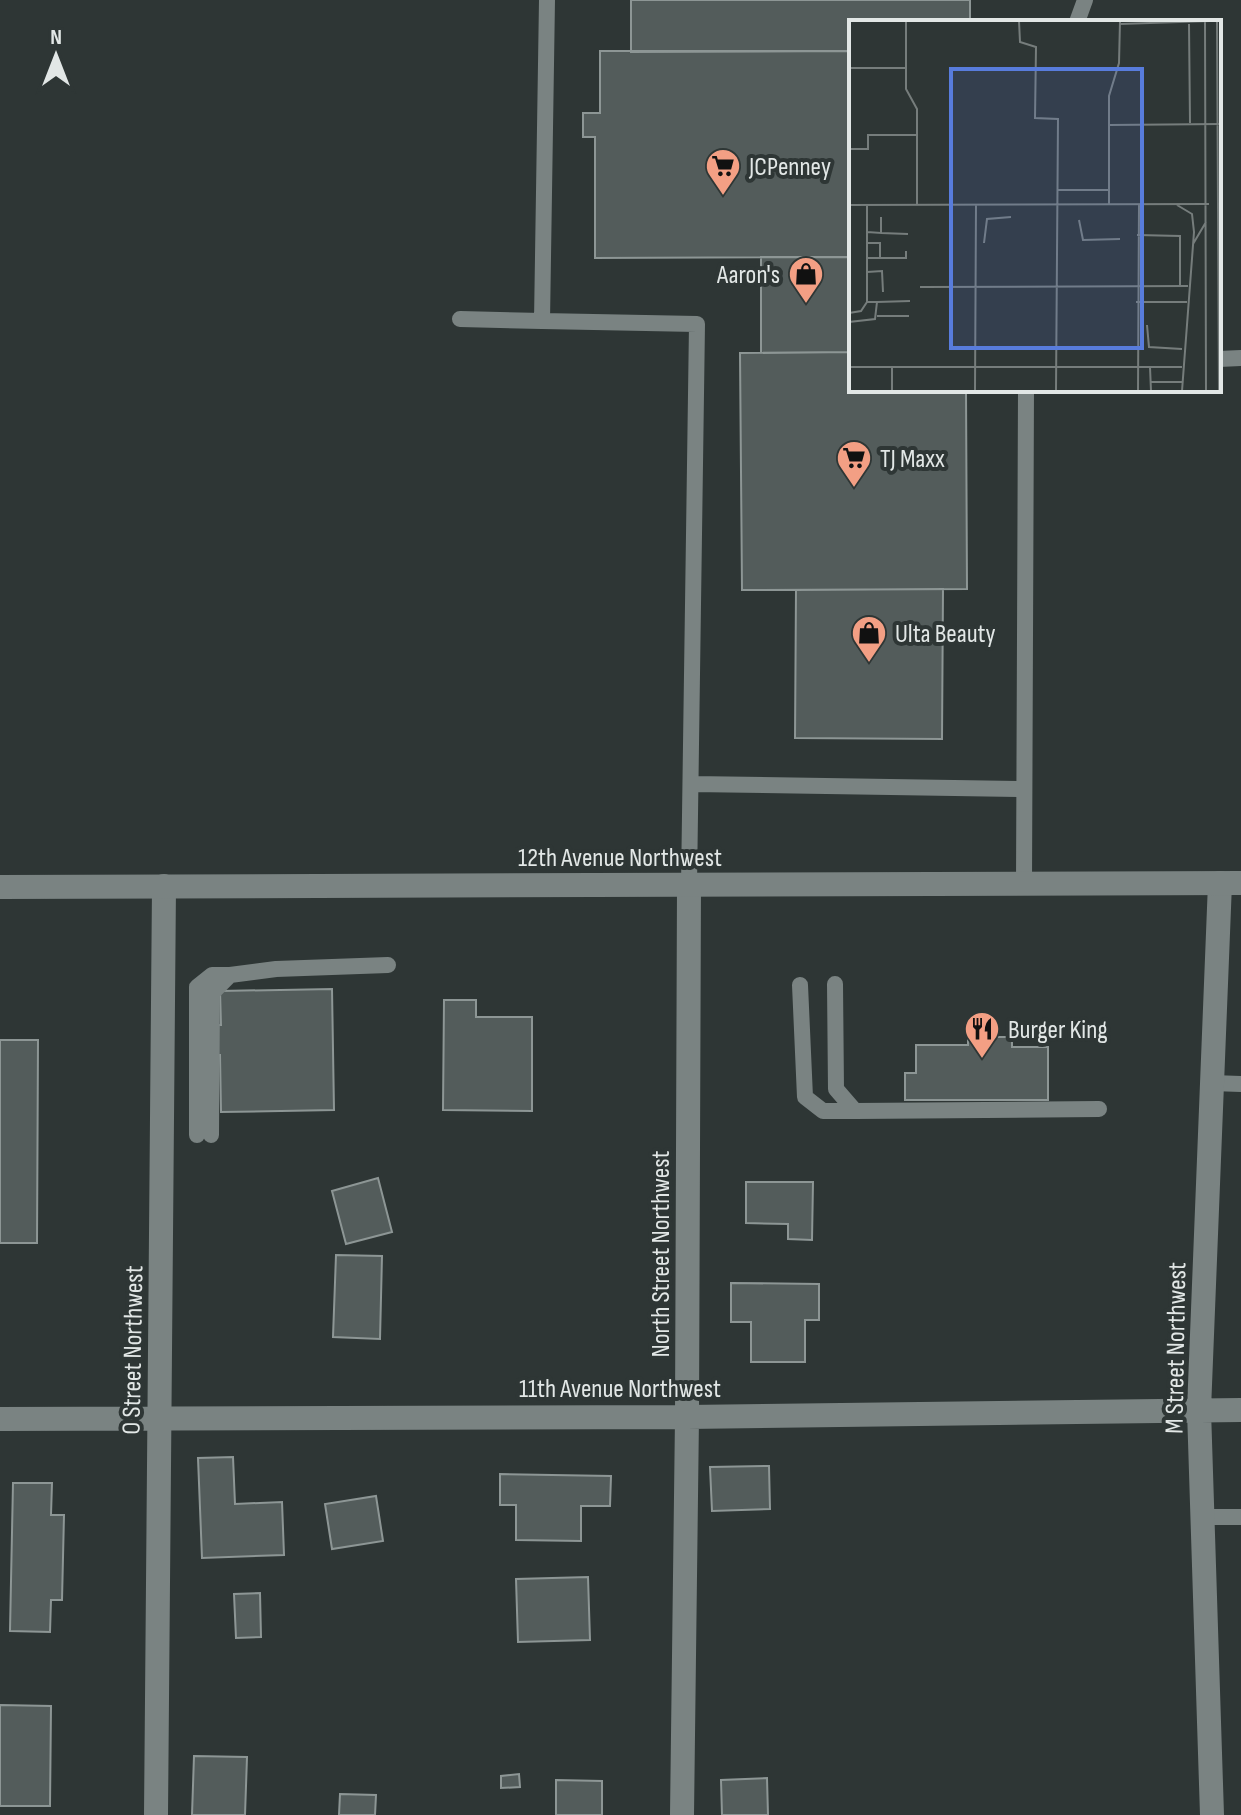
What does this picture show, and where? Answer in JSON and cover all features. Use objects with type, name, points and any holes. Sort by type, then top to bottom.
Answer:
[{"type":"street","name":"12th Avenue Northwest","points":[[0,887],[1230,883]]},
{"type":"street","name":"M Street Northwest","points":[[1212,1815],[1199,1410],[1212,1083],[1230,883]]},
{"type":"street","name":"North Street Northwest","points":[[682,1815],[689,885]]},
{"type":"street","name":"O Street Northwest","points":[[156,1815],[164,886]]},
{"type":"street","name":"11th Avenue Northwest","points":[[0,1419],[687,1417],[1241,1410]]},
{"type":"lane","points":[[542,321],[547,0]]},
{"type":"lane","points":[[1078,20],[1085,0]]},
{"type":"lane","points":[[460,319],[697,324],[689,885]]},
{"type":"lane","points":[[1221,359],[1241,358]]},
{"type":"lane","points":[[1024,884],[1026,392]]},
{"type":"lane","points":[[692,784],[1024,789]]},
{"type":"lane","points":[[204,1135],[212,993],[230,975],[276,969],[388,965]]},
{"type":"lane","points":[[835,984],[836,1089],[855,1111]]},
{"type":"lane","points":[[800,985],[805,1097],[823,1111],[1099,1109]]},
{"type":"lane","points":[[1212,1083],[1241,1084]]},
{"type":"lane","points":[[1202,1517],[1241,1517]]},
{"type":"building","points":[[631,0],[970,0],[970,20],[849,20],[849,51],[631,52]]},
{"type":"building","name":"JCPenney","points":[[600,51],[849,51],[849,257],[595,258],[595,137],[583,137],[583,113],[600,113]]},
{"type":"building","name":"Aaron's","points":[[761,257],[849,257],[849,352],[761,353]]},
{"type":"building","name":"TJ Maxx","points":[[849,352],[849,392],[966,392],[967,589],[742,590],[740,353]]},
{"type":"building","name":"Ulta Beauty","points":[[943,589],[942,739],[795,738],[796,590]]},
{"type":"building","points":[[332,989],[334,1110],[221,1112],[220,1055],[194,1055],[193,1025],[221,1025],[220,991]]},
{"type":"building","points":[[444,1000],[476,1000],[476,1017],[532,1017],[532,1111],[443,1110]]},
{"type":"building","name":"Burger King","points":[[968,1037],[1012,1037],[1012,1047],[1048,1047],[1048,1100],[905,1100],[905,1073],[916,1073],[916,1045],[968,1045]]},
{"type":"building","points":[[0,1040],[38,1040],[37,1243],[0,1243]]},
{"type":"building","points":[[378,1178],[392,1232],[346,1244],[332,1191]]},
{"type":"building","points":[[746,1182],[813,1182],[812,1240],[788,1239],[788,1224],[746,1223]]},
{"type":"building","points":[[336,1255],[382,1256],[380,1339],[333,1337]]},
{"type":"building","points":[[731,1283],[819,1284],[819,1320],[805,1320],[805,1362],[751,1362],[751,1322],[731,1322]]},
{"type":"building","points":[[233,1457],[235,1504],[282,1502],[284,1555],[202,1558],[198,1458]]},
{"type":"building","points":[[769,1466],[770,1509],[712,1511],[710,1467]]},
{"type":"building","points":[[500,1474],[611,1476],[610,1506],[581,1506],[581,1541],[516,1540],[516,1505],[500,1505]]},
{"type":"building","points":[[13,1483],[52,1483],[51,1515],[64,1515],[62,1600],[51,1600],[50,1632],[10,1631]]},
{"type":"building","points":[[376,1496],[383,1541],[332,1549],[325,1504]]},
{"type":"building","points":[[588,1577],[590,1640],[518,1642],[516,1579]]},
{"type":"building","points":[[260,1593],[261,1637],[236,1638],[234,1594]]},
{"type":"building","points":[[0,1705],[51,1706],[50,1806],[0,1806]]},
{"type":"building","points":[[194,1756],[247,1757],[245,1815],[192,1815]]},
{"type":"building","points":[[519,1774],[520,1787],[501,1788],[501,1776]]},
{"type":"building","points":[[767,1778],[768,1815],[722,1815],[721,1780]]},
{"type":"building","points":[[556,1780],[602,1781],[602,1815],[556,1815]]},
{"type":"building","points":[[340,1794],[376,1795],[375,1815],[339,1815]]},
{"type":"place","name":"JCPenney","points":[[723,197]]},
{"type":"place","name":"Aaron's","points":[[806,305]]},
{"type":"place","name":"TJ Maxx","points":[[854,489]]},
{"type":"place","name":"Ulta Beauty","points":[[869,664]]},
{"type":"place","name":"Burger King","points":[[982,1060]]}]
